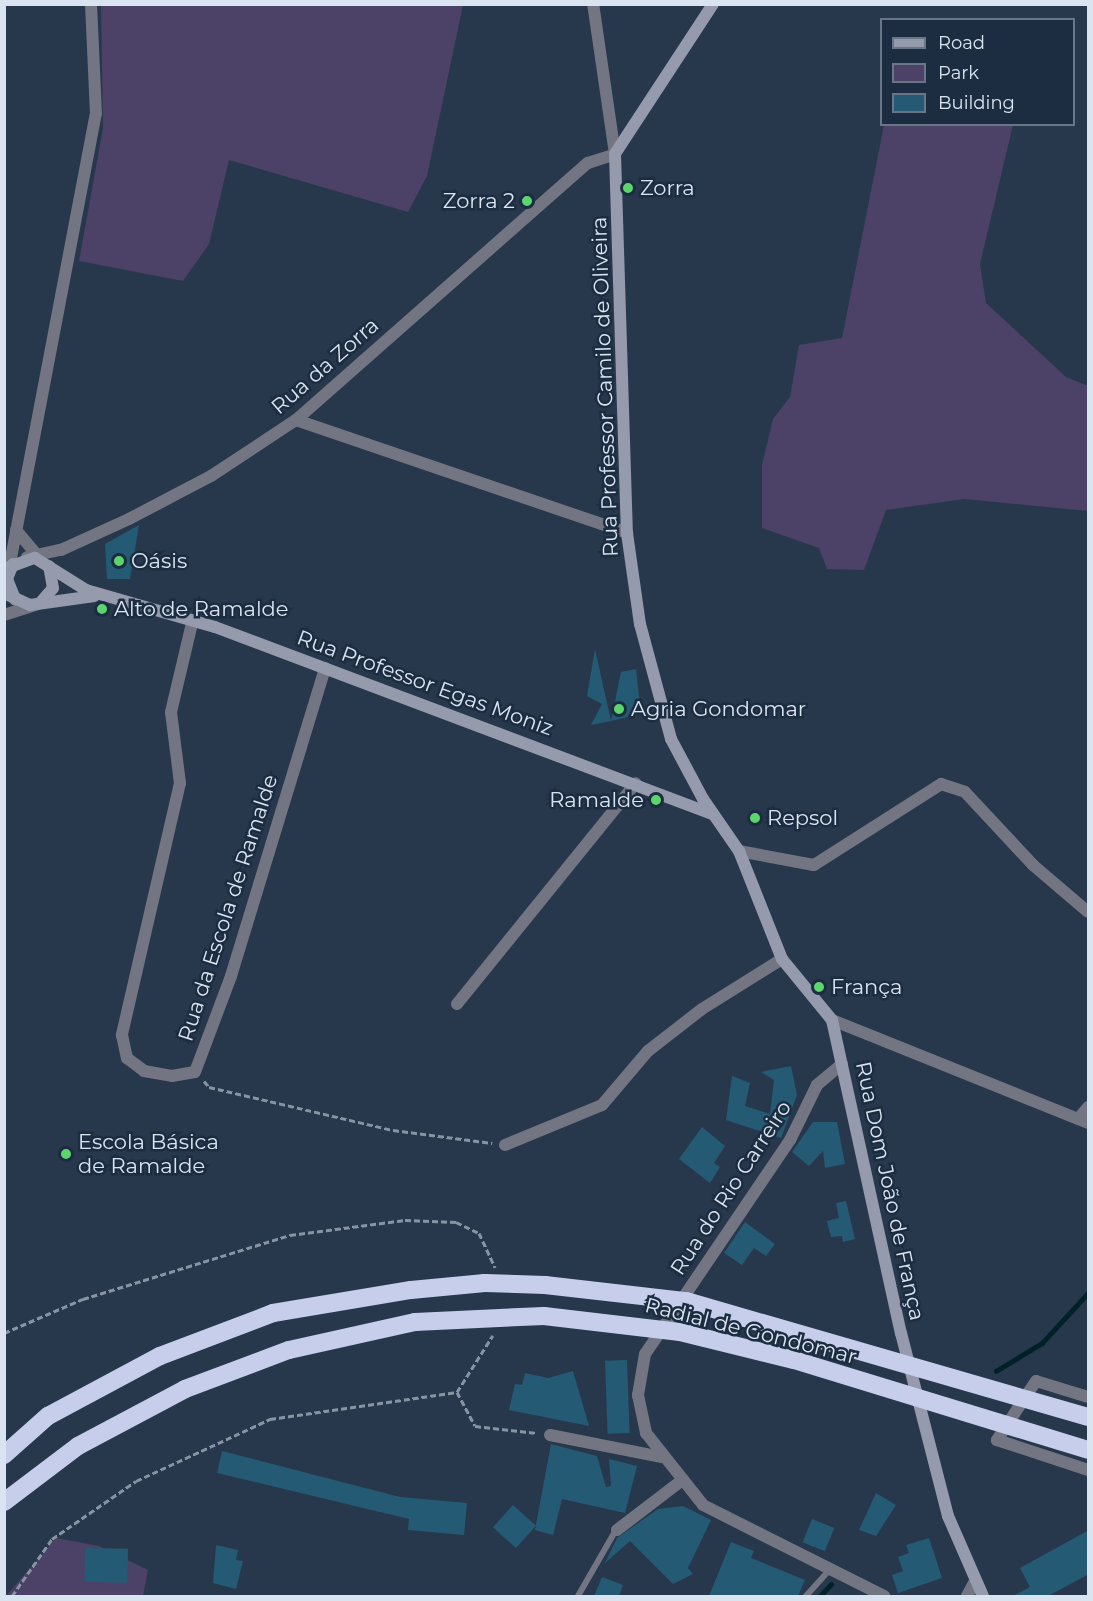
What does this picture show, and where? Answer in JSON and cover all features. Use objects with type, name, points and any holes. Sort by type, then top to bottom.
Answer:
[{"type":"highway","name":"Radial de Gondomar","points":[[4,1455],[48,1416],[160,1356],[273,1313],[411,1290],[535,1284],[686,1301],[1089,1418]]},
{"type":"highway","name":"Radial de Gondomar","points":[[4,1502],[78,1446],[185,1389],[289,1350],[416,1322],[544,1316],[680,1332],[794,1360],[1089,1450]]},
{"type":"highway","points":[[4,1437],[48,1416]]},
{"type":"main road","points":[[615,154],[713,4]]},
{"type":"main road","name":"Rua Professor Camilo de Oliveira","points":[[615,154],[627,533],[656,698],[688,774],[716,816]]},
{"type":"main road","points":[[7,571],[30,551],[53,588],[38,604]]},
{"type":"main road","name":"Rua Professor Egas Moniz","points":[[30,551],[86,591],[193,619],[636,783],[716,816]]},
{"type":"main road","name":"Rua Professor Egas Moniz","points":[[7,571],[10,596],[38,604],[80,596],[116,598]]},
{"type":"main road","name":"Rua Dom João de França","points":[[716,816],[739,851],[782,959],[832,1020],[901,1333],[948,1516],[974,1583],[983,1596]]},
{"type":"street","points":[[7,571],[30,551],[96,114],[91,4]]},
{"type":"street","points":[[593,4],[615,154]]},
{"type":"street","name":"Rua da Zorra","points":[[30,551],[55,552],[212,476],[296,420],[588,163],[615,154]]},
{"type":"street","points":[[296,420],[627,533]]},
{"type":"street","points":[[4,615],[38,604]]},
{"type":"street","name":"Rua da Escola de Ramalde","points":[[193,619],[171,712],[180,783],[122,1035],[127,1058],[144,1071],[172,1077],[195,1072],[231,976],[325,668]]},
{"type":"street","points":[[458,1004],[636,783]]},
{"type":"street","points":[[739,851],[814,865],[941,784],[965,792],[1033,865],[1089,912]]},
{"type":"street","points":[[506,1145],[602,1105],[648,1051],[702,1009],[782,959]]},
{"type":"street","points":[[832,1020],[1084,1121],[1089,1107]]},
{"type":"street","name":"Rua do Rio Carreiro","points":[[842,1064],[817,1085],[765,1179],[645,1354],[638,1395],[646,1433],[661,1457],[703,1505],[884,1596]]},
{"type":"street","points":[[1089,1397],[1036,1381],[997,1440],[1089,1470]]},
{"type":"street","points":[[550,1435],[661,1457]]},
{"type":"street","points":[[617,1530],[681,1481]]},
{"type":"street","points":[[967,1596],[974,1583]]},
{"type":"lane","points":[[578,1596],[617,1530]]},
{"type":"lane","points":[[806,1596],[830,1568]]},
{"type":"path","points":[[195,1072],[209,1087],[285,1106],[393,1130],[506,1145]]},
{"type":"path","points":[[4,1333],[84,1299],[290,1235],[405,1220],[456,1222],[479,1233],[493,1256],[496,1278]]},
{"type":"path","points":[[457,1392],[495,1328]]},
{"type":"path","points":[[457,1392],[475,1426],[550,1435]]},
{"type":"path","points":[[12,1596],[52,1539],[117,1494],[270,1419],[457,1392]]},
{"type":"green space","points":[[101,5],[463,5],[427,176],[408,212],[229,160],[209,244],[183,281],[79,261],[103,128]]},
{"type":"green space","points":[[884,126],[1013,126],[980,264],[986,303],[1066,377],[1088,386],[1088,511],[964,499],[886,510],[864,570],[827,569],[819,548],[762,528],[762,465],[773,419],[790,397],[799,345],[842,338]]},
{"type":"green space","points":[[56,1538],[99,1546],[148,1570],[143,1596],[6,1596]]},
{"type":"building","name":"Oásis","points":[[139,525],[130,579],[107,579],[105,544]]},
{"type":"building","points":[[595,649],[611,721],[591,725],[602,704],[587,696]]},
{"type":"building","points":[[636,669],[641,714],[611,721],[621,672]]},
{"type":"building","points":[[791,1066],[797,1095],[781,1138],[726,1120],[732,1076],[750,1083],[745,1106],[770,1114],[774,1080],[761,1072]]},
{"type":"building","points":[[813,1122],[837,1122],[845,1164],[825,1168],[823,1151],[809,1166],[792,1152]]},
{"type":"building","points":[[702,1127],[725,1146],[714,1163],[720,1167],[710,1183],[679,1159]]},
{"type":"building","points":[[846,1201],[855,1239],[843,1242],[842,1236],[831,1237],[827,1221],[839,1218],[836,1203]]},
{"type":"building","points":[[745,1222],[775,1244],[766,1256],[754,1248],[742,1265],[724,1253]]},
{"type":"building","points":[[627,1360],[630,1433],[608,1434],[605,1361]]},
{"type":"building","points":[[573,1371],[589,1426],[509,1410],[515,1384],[522,1385],[525,1373],[548,1378]]},
{"type":"building","points":[[551,1444],[597,1456],[606,1487],[611,1486],[609,1459],[637,1466],[625,1513],[562,1499],[553,1535],[535,1530]]},
{"type":"building","points":[[222,1451],[400,1497],[467,1503],[464,1535],[408,1530],[409,1519],[217,1473]]},
{"type":"building","points":[[876,1493],[896,1505],[876,1536],[859,1530]]},
{"type":"building","points":[[513,1505],[536,1526],[516,1548],[493,1527]]},
{"type":"building","points":[[683,1506],[711,1520],[688,1568],[693,1574],[673,1584],[630,1541],[605,1563],[617,1538],[658,1509]]},
{"type":"building","points":[[812,1519],[834,1528],[825,1551],[803,1542]]},
{"type":"building","points":[[1089,1530],[1089,1574],[1048,1596],[1013,1596],[1030,1587],[1020,1568]]},
{"type":"building","points":[[929,1538],[942,1578],[898,1593],[892,1575],[903,1571],[898,1557],[909,1553],[906,1545]]},
{"type":"building","points":[[731,1542],[754,1551],[751,1558],[805,1580],[798,1596],[709,1596]]},
{"type":"building","points":[[216,1545],[238,1550],[236,1560],[243,1561],[236,1589],[213,1583]]},
{"type":"building","points":[[85,1548],[128,1549],[127,1583],[84,1582]]},
{"type":"building","points":[[602,1577],[623,1585],[619,1596],[594,1596]]},
{"type":"waterway","points":[[996,1371],[1042,1343],[1088,1293]]},
{"type":"waterway","points":[[820,1596],[831,1584]]},
{"type":"place","name":"Zorra","points":[[628,188]]},
{"type":"place","name":"Zorra 2","points":[[527,201]]},
{"type":"place","name":"Oásis","points":[[119,561]]},
{"type":"place","name":"Alto de Ramalde","points":[[102,609]]},
{"type":"place","name":"Agria Gondomar","points":[[619,709]]},
{"type":"place","name":"Ramalde","points":[[656,800]]},
{"type":"place","name":"Repsol","points":[[755,818]]},
{"type":"place","name":"França","points":[[819,987]]},
{"type":"place","name":"Escola Básica de Ramalde","points":[[66,1154]]}]
